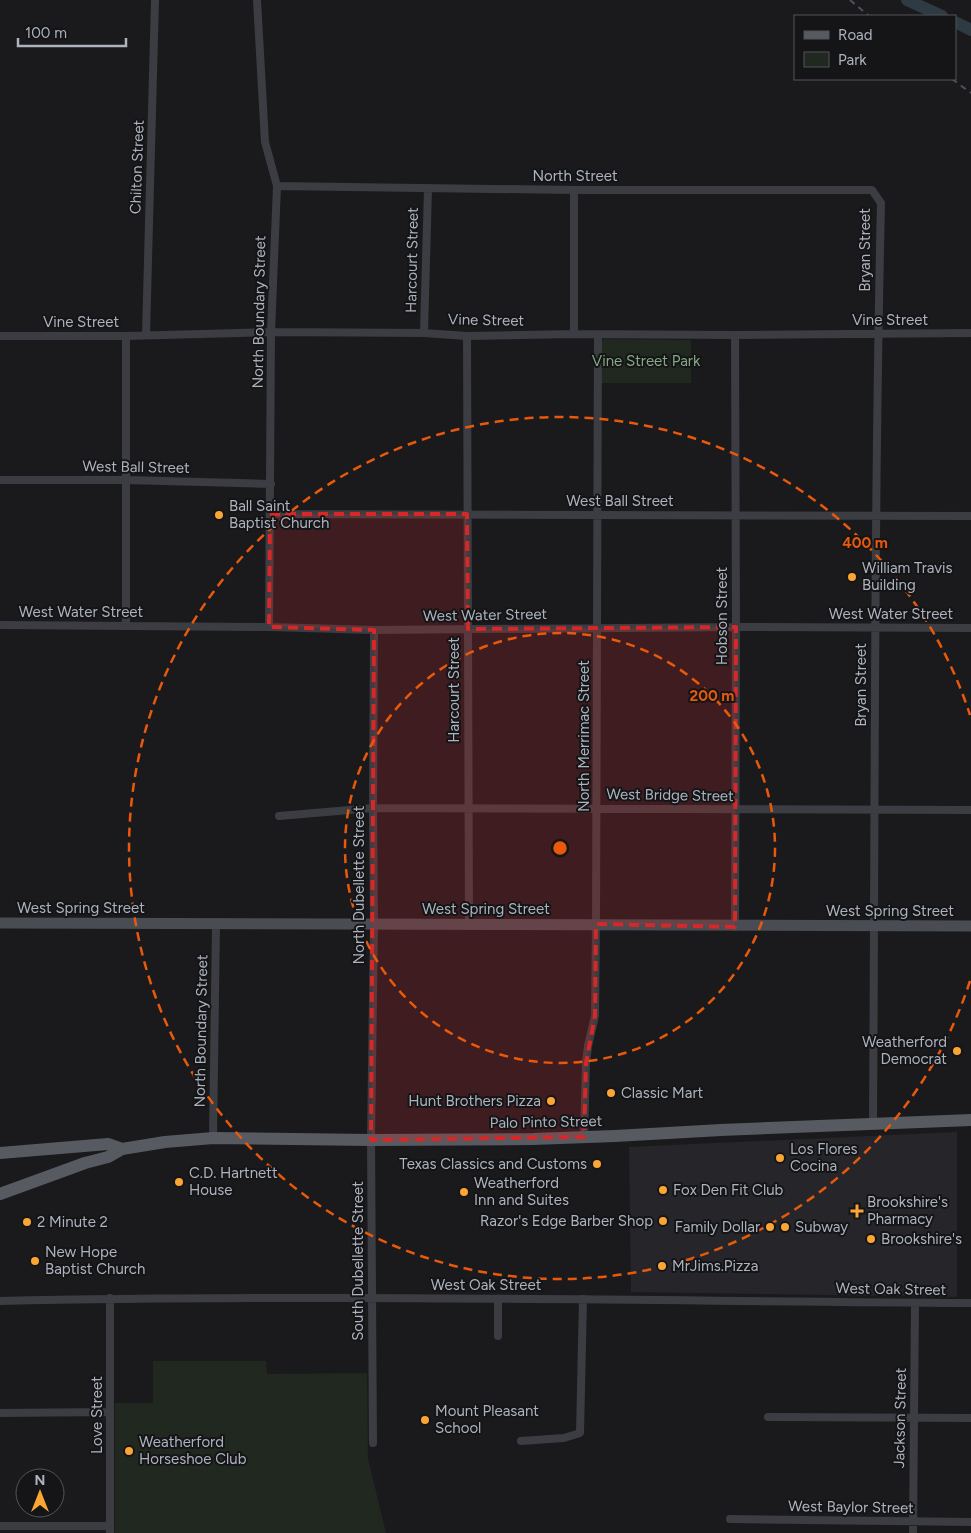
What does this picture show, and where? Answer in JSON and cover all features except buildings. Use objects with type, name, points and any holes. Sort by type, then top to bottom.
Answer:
[{"type":"main road","name":"Palo Pinto Street","points":[[0,1194],[48,1176],[108,1144],[122,1148],[213,1138],[371,1140],[584,1137],[971,1120]]},
{"type":"main road","name":"Palo Pinto Street","points":[[0,1153],[85,1155]]},
{"type":"street","name":"Chilton Street","points":[[146,335],[155,0]]},
{"type":"street","name":"North Boundary Street","points":[[257,0],[266,142],[277,186],[271,332],[269,627]]},
{"type":"street","name":"North Street","points":[[277,186],[574,190],[872,190]]},
{"type":"street","name":"Harcourt Street","points":[[424,333],[428,188]]},
{"type":"street","points":[[574,190],[574,334]]},
{"type":"street","name":"Bryan Street","points":[[872,190],[880,203],[875,627],[873,1124]]},
{"type":"street","name":"Vine Street","points":[[0,336],[126,336],[271,332],[424,333],[467,336],[971,333]]},
{"type":"street","name":"North Merrimac Street","points":[[584,1137],[586,1063],[594,1016],[596,924],[598,334]]},
{"type":"street","name":"Hobson Street","points":[[735,335],[735,926]]},
{"type":"street","points":[[126,336],[126,626]]},
{"type":"street","name":"Harcourt Street","points":[[467,336],[470,924]]},
{"type":"street","name":"West Ball Street","points":[[0,480],[126,480],[271,484]]},
{"type":"street","name":"West Ball Street","points":[[270,514],[971,516]]},
{"type":"street","name":"West Water Street","points":[[0,625],[269,627],[374,630],[736,627],[971,628]]},
{"type":"street","name":"North Dubellette Street","points":[[371,1140],[374,924],[374,630]]},
{"type":"street","name":"West Bridge Street","points":[[279,816],[373,808],[971,810]]},
{"type":"street","name":"West Spring Street","points":[[0,923],[971,926]]},
{"type":"street","name":"North Boundary Street","points":[[213,1138],[216,924]]},
{"type":"street","name":"South Dubellette Street","points":[[371,1140],[373,1443]]},
{"type":"street","name":"West Oak Street","points":[[0,1301],[110,1298],[372,1298],[971,1303]]},
{"type":"street","name":"Love Street","points":[[110,1298],[110,1530]]},
{"type":"street","points":[[498,1299],[498,1336]]},
{"type":"street","points":[[521,1441],[564,1438],[580,1433],[583,1299]]},
{"type":"street","name":"Jackson Street","points":[[912,1533],[915,1303]]},
{"type":"street","points":[[0,1413],[110,1412]]},
{"type":"street","points":[[768,1416],[971,1418]]},
{"type":"street","name":"West Baylor Street","points":[[730,1519],[971,1522]]},
{"type":"street","points":[[0,1526],[110,1530]]},
{"type":"highlighted area","points":[[270,514],[467,514],[468,629],[736,627],[735,927],[596,924],[595,1016],[586,1063],[584,1137],[371,1140],[374,630],[269,627]]},
{"type":"shaded area","points":[[957,1132],[957,1297],[631,1292],[629,1147]]},
{"type":"green space","name":"Vine Street Park","points":[[605,339],[691,340],[691,383],[600,383],[602,341]]},
{"type":"green space","points":[[153,1361],[266,1361],[267,1374],[367,1373],[368,1459],[386,1533],[115,1533],[115,1403],[153,1403]]},
{"type":"waterway","points":[[907,0],[940,15]]},
{"type":"waterway","points":[[956,22],[971,30]]},
{"type":"railway","points":[[850,0],[868,15]]},
{"type":"railway","points":[[953,80],[971,93]]},
{"type":"place","name":"Ball Saint Baptist Church","points":[[219,515]]},
{"type":"place","name":"William Travis Building","points":[[852,577]]},
{"type":"place","name":"Weatherford Democrat","points":[[957,1051]]},
{"type":"place","name":"Classic Mart","points":[[611,1093]]},
{"type":"place","name":"Hunt Brothers Pizza","points":[[551,1101]]},
{"type":"place","name":"Los Flores Cocina","points":[[780,1158]]},
{"type":"place","name":"Texas Classics and Customs","points":[[597,1164]]},
{"type":"place","name":"C.D. Hartnett House","points":[[179,1182]]},
{"type":"place","name":"Fox Den Fit Club","points":[[663,1190]]},
{"type":"place","name":"Weatherford Inn and Suites","points":[[464,1192]]},
{"type":"place","name":"Brookshire's Pharmacy","points":[[857,1211]]},
{"type":"place","name":"Razor's Edge Barber Shop","points":[[663,1221]]},
{"type":"place","name":"2 Minute 2","points":[[27,1222]]},
{"type":"place","name":"Family Dollar","points":[[770,1227]]},
{"type":"place","name":"Subway","points":[[785,1227]]},
{"type":"place","name":"Brookshire's","points":[[871,1239]]},
{"type":"place","name":"New Hope Baptist Church","points":[[35,1261]]},
{"type":"place","name":"MrJims.Pizza","points":[[662,1266]]},
{"type":"place","name":"Mount Pleasant School","points":[[425,1420]]},
{"type":"place","name":"Weatherford Horseshoe Club","points":[[129,1451]]}]
